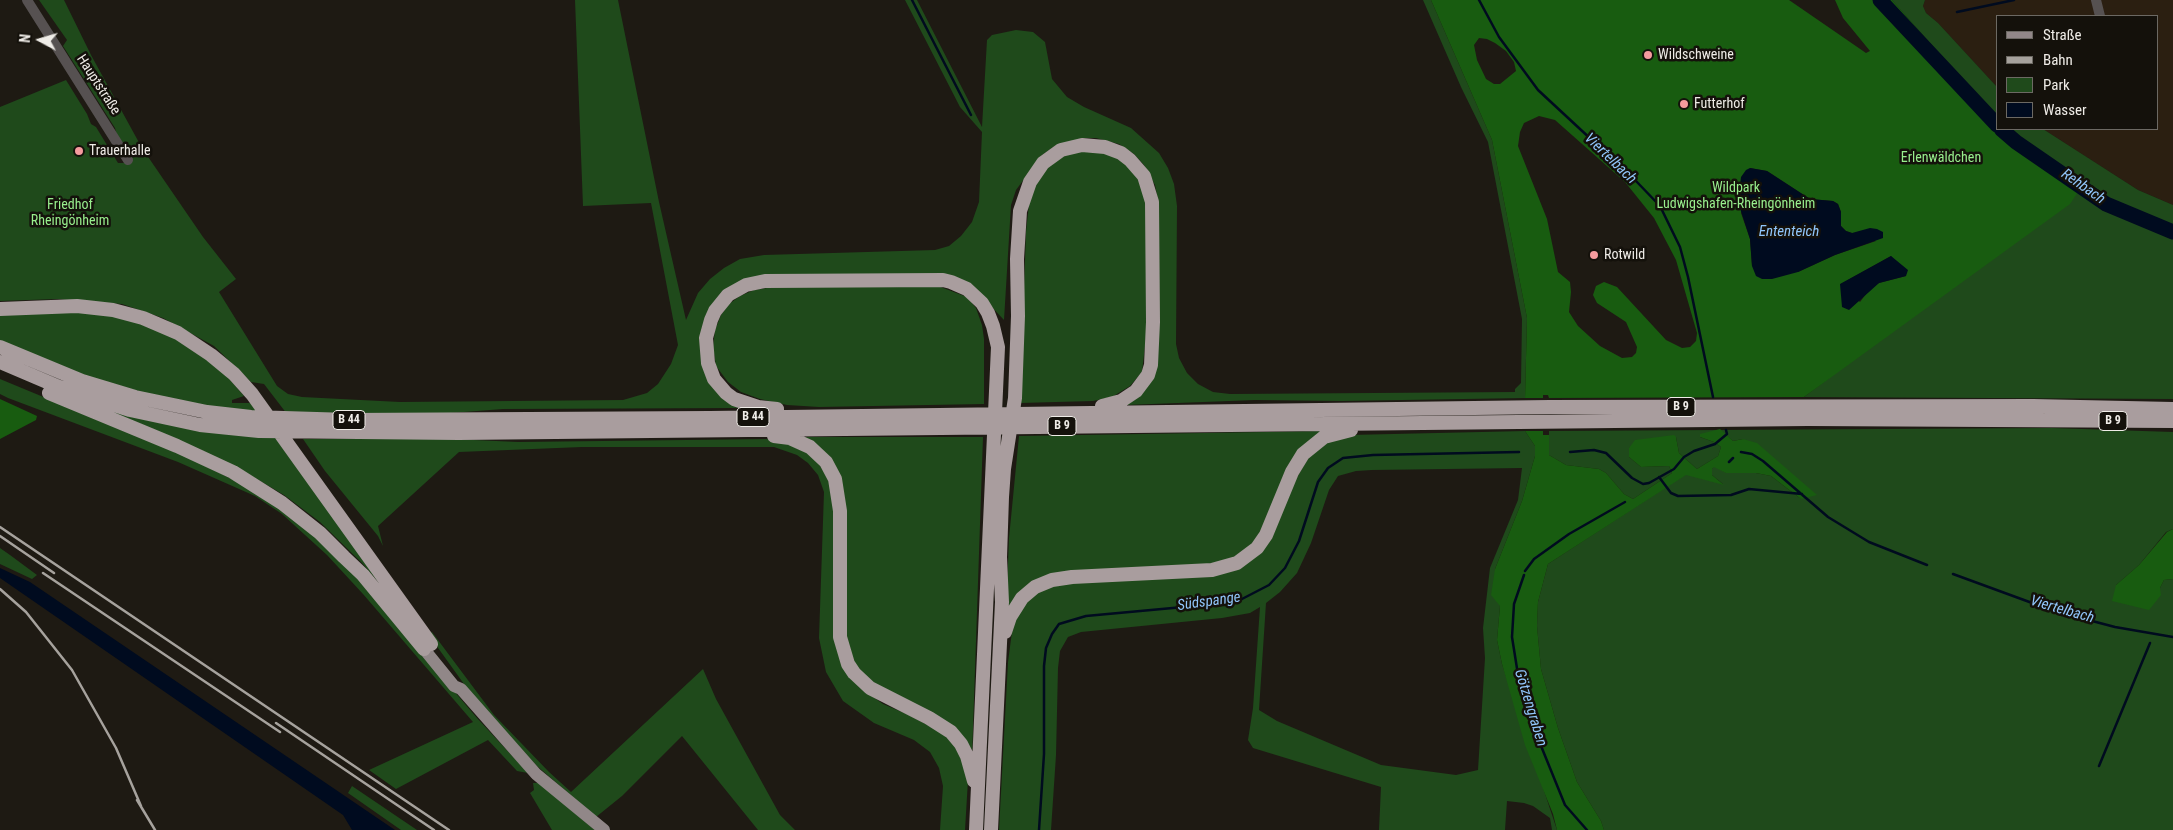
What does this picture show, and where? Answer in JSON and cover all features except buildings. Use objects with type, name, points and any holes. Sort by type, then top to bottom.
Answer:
[{"type":"highway","points":[[976,830],[1001,442],[1015,398],[1018,316],[1018,229],[1024,197],[1036,173],[1044,163],[1061,150],[1082,145],[1105,146],[1121,153],[1137,167],[1148,186],[1152,202],[1153,322],[1151,365],[1142,384],[1129,397],[1110,405],[1069,412]]},
{"type":"highway","points":[[797,416],[784,410],[758,407],[734,399],[720,386],[711,372],[705,346],[710,320],[715,310],[728,295],[746,285],[765,281],[926,280],[951,282],[967,289],[982,303],[993,326],[998,347],[996,398],[1001,442],[1000,647],[992,830]]},
{"type":"highway","points":[[0,309],[96,307],[143,318],[194,342],[234,374],[252,394],[299,458],[427,646]]},
{"type":"highway","name":"B 44","points":[[0,347],[82,382],[135,397],[207,412],[251,417],[386,420],[797,416]]},
{"type":"highway","name":"B 44","points":[[0,362],[59,388],[130,410],[200,425],[259,431],[351,434],[740,430]]},
{"type":"highway","points":[[30,376],[46,392],[193,453],[233,472],[282,503],[320,533],[344,556],[427,646]]},
{"type":"highway","name":"B 9","points":[[797,416],[1550,407],[2033,406],[2173,409]]},
{"type":"highway","name":"B 9","points":[[740,430],[1798,420],[2173,421]]},
{"type":"highway","points":[[1000,647],[1010,617],[1016,606],[1029,592],[1043,583],[1072,577],[1212,570],[1237,563],[1257,548],[1266,536],[1292,472],[1310,448],[1324,437],[1332,434],[1351,430],[1364,430],[1384,424]]},
{"type":"highway","points":[[740,430],[764,436],[790,438],[801,442],[818,454],[831,469],[839,497],[840,629],[842,646],[848,664],[854,673],[870,688],[890,700],[930,718],[956,738],[967,756],[978,796]]},
{"type":"main road","points":[[427,646],[454,686],[461,690],[496,732],[536,774],[604,830]]},
{"type":"street","name":"Hauptstraße","points":[[27,0],[128,160]]},
{"type":"street","points":[[2096,0],[2100,15]]},
{"type":"shaded area","points":[[1925,0],[2173,0],[2173,205],[2138,190],[2045,130],[2158,130],[2158,15],[1996,15],[1996,86],[1938,23],[1926,13],[1923,6]]},
{"type":"green space","name":"Friedhof Rheingönheim","points":[[39,0],[64,0],[91,55],[142,148],[203,237],[236,279],[219,292],[277,386],[288,394],[302,397],[400,402],[623,400],[647,393],[658,384],[671,364],[678,345],[651,203],[583,206],[575,0],[618,0],[659,202],[686,320],[698,293],[710,279],[740,259],[764,255],[935,250],[949,246],[961,236],[972,222],[979,202],[982,132],[960,107],[905,0],[917,0],[982,127],[987,40],[992,35],[1016,30],[1033,32],[1045,42],[1052,79],[1067,97],[1084,107],[1131,128],[1159,153],[1168,168],[1174,184],[1177,206],[1176,344],[1179,358],[1187,373],[1198,384],[1213,392],[1230,394],[1515,392],[1515,389],[1521,383],[1522,319],[1488,142],[1461,87],[1423,0],[1431,0],[1492,140],[1527,318],[1525,398],[1342,401],[1255,400],[1126,405],[1144,389],[1159,205],[1155,185],[1144,165],[1134,154],[1119,144],[1096,138],[1085,138],[1055,146],[1042,155],[1016,190],[1011,205],[1004,320],[974,288],[947,277],[729,289],[703,357],[741,408],[503,409],[438,414],[287,414],[264,384],[251,382],[214,346],[163,318],[122,304],[57,299],[0,301],[0,107],[66,80],[91,124],[96,127],[118,163],[124,163],[115,128],[63,46],[67,40]]},
{"type":"green space","name":"Wildpark Ludwigshafen-Rheingönheim","points":[[1431,0],[1789,0],[1866,53],[1870,51],[1843,18],[1835,0],[1892,0],[1996,118],[1996,130],[2006,130],[2084,183],[2070,204],[1804,397],[1549,398],[1548,395],[1543,395],[1543,398],[1525,398],[1527,318],[1492,140]],"holes":[[[1479,38],[1495,43],[1506,51],[1514,62],[1516,71],[1500,84],[1494,84],[1486,79],[1477,60],[1474,45]],[[1539,116],[1555,120],[1625,182],[1654,218],[1676,260],[1697,333],[1696,341],[1690,347],[1682,348],[1666,340],[1617,287],[1604,282],[1596,286],[1593,295],[1597,303],[1626,322],[1637,347],[1636,353],[1632,357],[1622,358],[1600,346],[1578,326],[1569,312],[1570,282],[1558,272],[1547,219],[1518,146],[1520,132],[1524,123]],[[1750,168],[1767,171],[1810,199],[1833,201],[1838,204],[1841,212],[1841,226],[1846,231],[1876,241],[1835,255],[1798,272],[1752,266],[1750,239],[1741,213]],[[1891,256],[1906,276],[1879,283],[1869,290],[1860,302],[1841,284]]]},
{"type":"green space","points":[[1892,0],[1925,0],[1923,6],[1926,13],[1938,23],[1996,86],[1996,118]]},
{"type":"green space","points":[[2006,130],[2045,130],[2138,190],[2173,205],[2173,399],[1804,397],[1829,378],[2017,139]]},
{"type":"green space","points":[[1088,148],[1112,154],[1137,174],[1147,205],[1147,328],[1142,372],[1130,386],[1112,397],[1093,401],[1020,403],[1026,232],[1029,204],[1034,185],[1046,168],[1058,158]]},
{"type":"green space","points":[[938,286],[967,297],[976,308],[982,325],[984,339],[984,404],[819,407],[787,405],[760,399],[741,392],[728,382],[716,366],[713,347],[715,330],[721,315],[729,304],[740,296],[754,290],[773,287]]},
{"type":"green space","points":[[79,309],[151,324],[213,360],[244,396],[232,400],[232,403],[251,403],[259,413],[231,410],[155,396],[71,372],[0,342],[0,313]]},
{"type":"green space","points":[[0,379],[181,454],[264,495],[332,548],[477,718],[528,773],[517,771],[488,740],[396,789],[369,770],[473,722],[327,555],[282,514],[255,496],[178,462],[8,398],[0,394]]},
{"type":"green space","points":[[0,399],[37,416],[36,420],[0,439]]},
{"type":"green space","points":[[90,403],[278,438],[389,595],[362,563],[320,522],[284,495],[245,472]]},
{"type":"green space","points":[[2052,428],[2173,432],[2173,529],[2166,532],[2139,565],[2116,585],[2160,588],[2164,580],[2173,579],[2173,830],[1604,830],[1601,821],[1577,782],[1558,728],[1541,669],[1537,626],[1538,602],[1548,564],[1686,474],[1723,484],[1712,475],[1714,466],[1727,473],[1756,473],[1771,476],[1801,499],[1743,439],[1733,441],[1727,436],[1700,437],[1714,442],[1721,447],[1718,456],[1697,469],[1679,453],[1676,437],[1629,448],[1629,457],[1641,467],[1669,466],[1672,473],[1633,499],[1624,494],[1606,473],[1599,469],[1566,465],[1549,455],[1549,431]]},
{"type":"green space","points":[[1720,429],[1733,441],[1743,439],[1757,443],[1817,495],[1801,499],[1771,476],[1756,473],[1726,473],[1714,467],[1712,475],[1724,485],[1686,475],[1548,564],[1538,602],[1537,626],[1541,669],[1558,728],[1577,782],[1601,821],[1604,830],[1557,830],[1553,814],[1525,745],[1502,664],[1497,640],[1500,606],[1491,595],[1495,569],[1522,501],[1535,456],[1535,446],[1525,431],[1543,431],[1543,435],[1549,435],[1549,455],[1566,465],[1599,469],[1606,473],[1624,494],[1633,499],[1672,473],[1669,466],[1641,467],[1629,457],[1629,448],[1635,440],[1674,435],[1679,453],[1697,469],[1718,456],[1721,447],[1714,442],[1700,437],[1700,434]]},
{"type":"green space","points":[[1328,431],[1296,457],[1259,537],[1241,554],[1221,563],[1058,575],[1006,615],[1009,538],[1019,436]]},
{"type":"green space","points":[[1525,431],[1535,446],[1535,456],[1522,501],[1495,569],[1500,606],[1497,640],[1502,664],[1557,830],[1552,830],[1550,818],[1533,806],[1507,801],[1505,830],[1379,830],[1381,787],[1253,748],[1248,740],[1253,708],[1260,607],[1250,613],[1222,618],[1081,632],[1068,637],[1060,651],[1058,668],[1056,755],[1051,830],[999,830],[1008,662],[1013,624],[1022,606],[1037,591],[1054,584],[1248,562],[1311,453],[1328,442],[1349,435]],"holes":[[[1522,468],[1518,500],[1490,568],[1483,628],[1485,658],[1478,770],[1456,775],[1381,765],[1277,721],[1259,710],[1266,603],[1280,592],[1297,573],[1311,543],[1329,490],[1338,476],[1356,471],[1372,470]]]},
{"type":"green space","points":[[800,437],[983,437],[972,757],[967,746],[871,685],[858,670],[846,642],[844,500]]},
{"type":"green space","points":[[303,439],[452,439],[518,442],[769,439],[781,440],[814,456],[833,485],[834,598],[858,686],[883,704],[909,715],[948,736],[964,760],[968,780],[965,830],[940,830],[943,786],[939,768],[930,752],[914,740],[874,723],[843,701],[826,672],[819,638],[824,492],[818,475],[808,463],[797,455],[774,447],[582,447],[459,452],[378,526],[383,546],[378,536],[325,471]]},
{"type":"green space","points":[[2173,529],[2173,579],[2164,580],[2160,588],[2161,595],[2149,610],[2112,601],[2116,585],[2139,565],[2167,532]]},
{"type":"green space","points":[[0,548],[37,575],[32,579],[0,564]]},
{"type":"green space","points":[[432,632],[494,715],[571,792],[703,669],[716,699],[780,815],[795,830],[758,830],[682,736],[622,796],[596,817],[537,766],[469,691],[428,634]]},
{"type":"green space","points":[[533,783],[539,783],[595,830],[552,830],[530,793],[534,790]]},
{"type":"green space","points":[[352,786],[417,830],[401,830],[348,793]]},
{"type":"water","name":"Ententeich","points":[[1750,168],[1767,171],[1810,199],[1833,201],[1838,204],[1841,212],[1841,226],[1846,231],[1852,233],[1870,228],[1877,229],[1883,232],[1883,238],[1835,255],[1798,272],[1772,279],[1762,279],[1756,276],[1752,266],[1750,239],[1738,202],[1741,177]]},
{"type":"water","points":[[1891,256],[1908,270],[1906,276],[1879,283],[1849,310],[1842,307],[1840,284]]},
{"type":"water","points":[[0,568],[30,582],[395,830],[352,830],[343,815],[0,578]]},
{"type":"waterway","points":[[912,0],[971,115]]},
{"type":"waterway","name":"Viertelbach","points":[[1479,0],[1499,37],[1538,90],[1636,181],[1660,206],[1680,247],[1713,397]]},
{"type":"waterway","name":"Rehbach","points":[[1880,0],[1996,124]]},
{"type":"waterway","points":[[1957,12],[2014,0]]},
{"type":"waterway","name":"Rehbach","points":[[1901,24],[1907,22]]},
{"type":"waterway","name":"Rehbach","points":[[2002,130],[2016,142],[2106,204],[2173,232]]},
{"type":"waterway","name":"Südspange","points":[[1570,452],[1594,450],[1606,453],[1632,478],[1643,484],[1649,483],[1674,469],[1684,457],[1694,451],[1715,444],[1727,434],[1726,430]]},
{"type":"waterway","name":"Südspange","points":[[1039,830],[1044,754],[1044,666],[1046,648],[1059,624],[1086,616],[1240,600],[1269,585],[1285,568],[1299,541],[1318,482],[1328,468],[1343,458],[1373,455],[1519,452]]},
{"type":"waterway","name":"Viertelbach","points":[[1741,452],[1752,454],[1763,461],[1828,517],[1869,542],[1927,565]]},
{"type":"waterway","name":"Viertelbach","points":[[1729,462],[1733,458]]},
{"type":"waterway","name":"Viertelbach","points":[[1659,477],[1671,493],[1678,496],[1731,495],[1749,489],[1802,494]]},
{"type":"waterway","name":"Götzengraben","points":[[1525,571],[1534,559],[1569,534],[1625,502]]},
{"type":"waterway","name":"Viertelbach","points":[[1953,574],[2054,611],[2115,627],[2173,637]]},
{"type":"waterway","name":"Götzengraben","points":[[1524,575],[1514,604],[1512,637],[1519,681],[1537,736],[1565,805],[1587,830]]},
{"type":"waterway","points":[[2099,766],[2150,643]]},
{"type":"railway","points":[[0,527],[449,830]]},
{"type":"railway","points":[[0,536],[54,573]]},
{"type":"railway","points":[[43,573],[280,732]]},
{"type":"railway","points":[[0,589],[26,612],[72,670],[116,748],[141,806]]},
{"type":"railway","points":[[276,723],[434,830]]},
{"type":"railway","points":[[137,800],[155,830]]},
{"type":"place","name":"Wildschweine","points":[[1648,55]]},
{"type":"place","name":"Futterhof","points":[[1684,104]]},
{"type":"place","name":"Trauerhalle","points":[[79,151]]},
{"type":"place","name":"Rotwild","points":[[1594,255]]},
{"type":"park label","name":"Erlenwäldchen","points":[[1941,158]]}]
